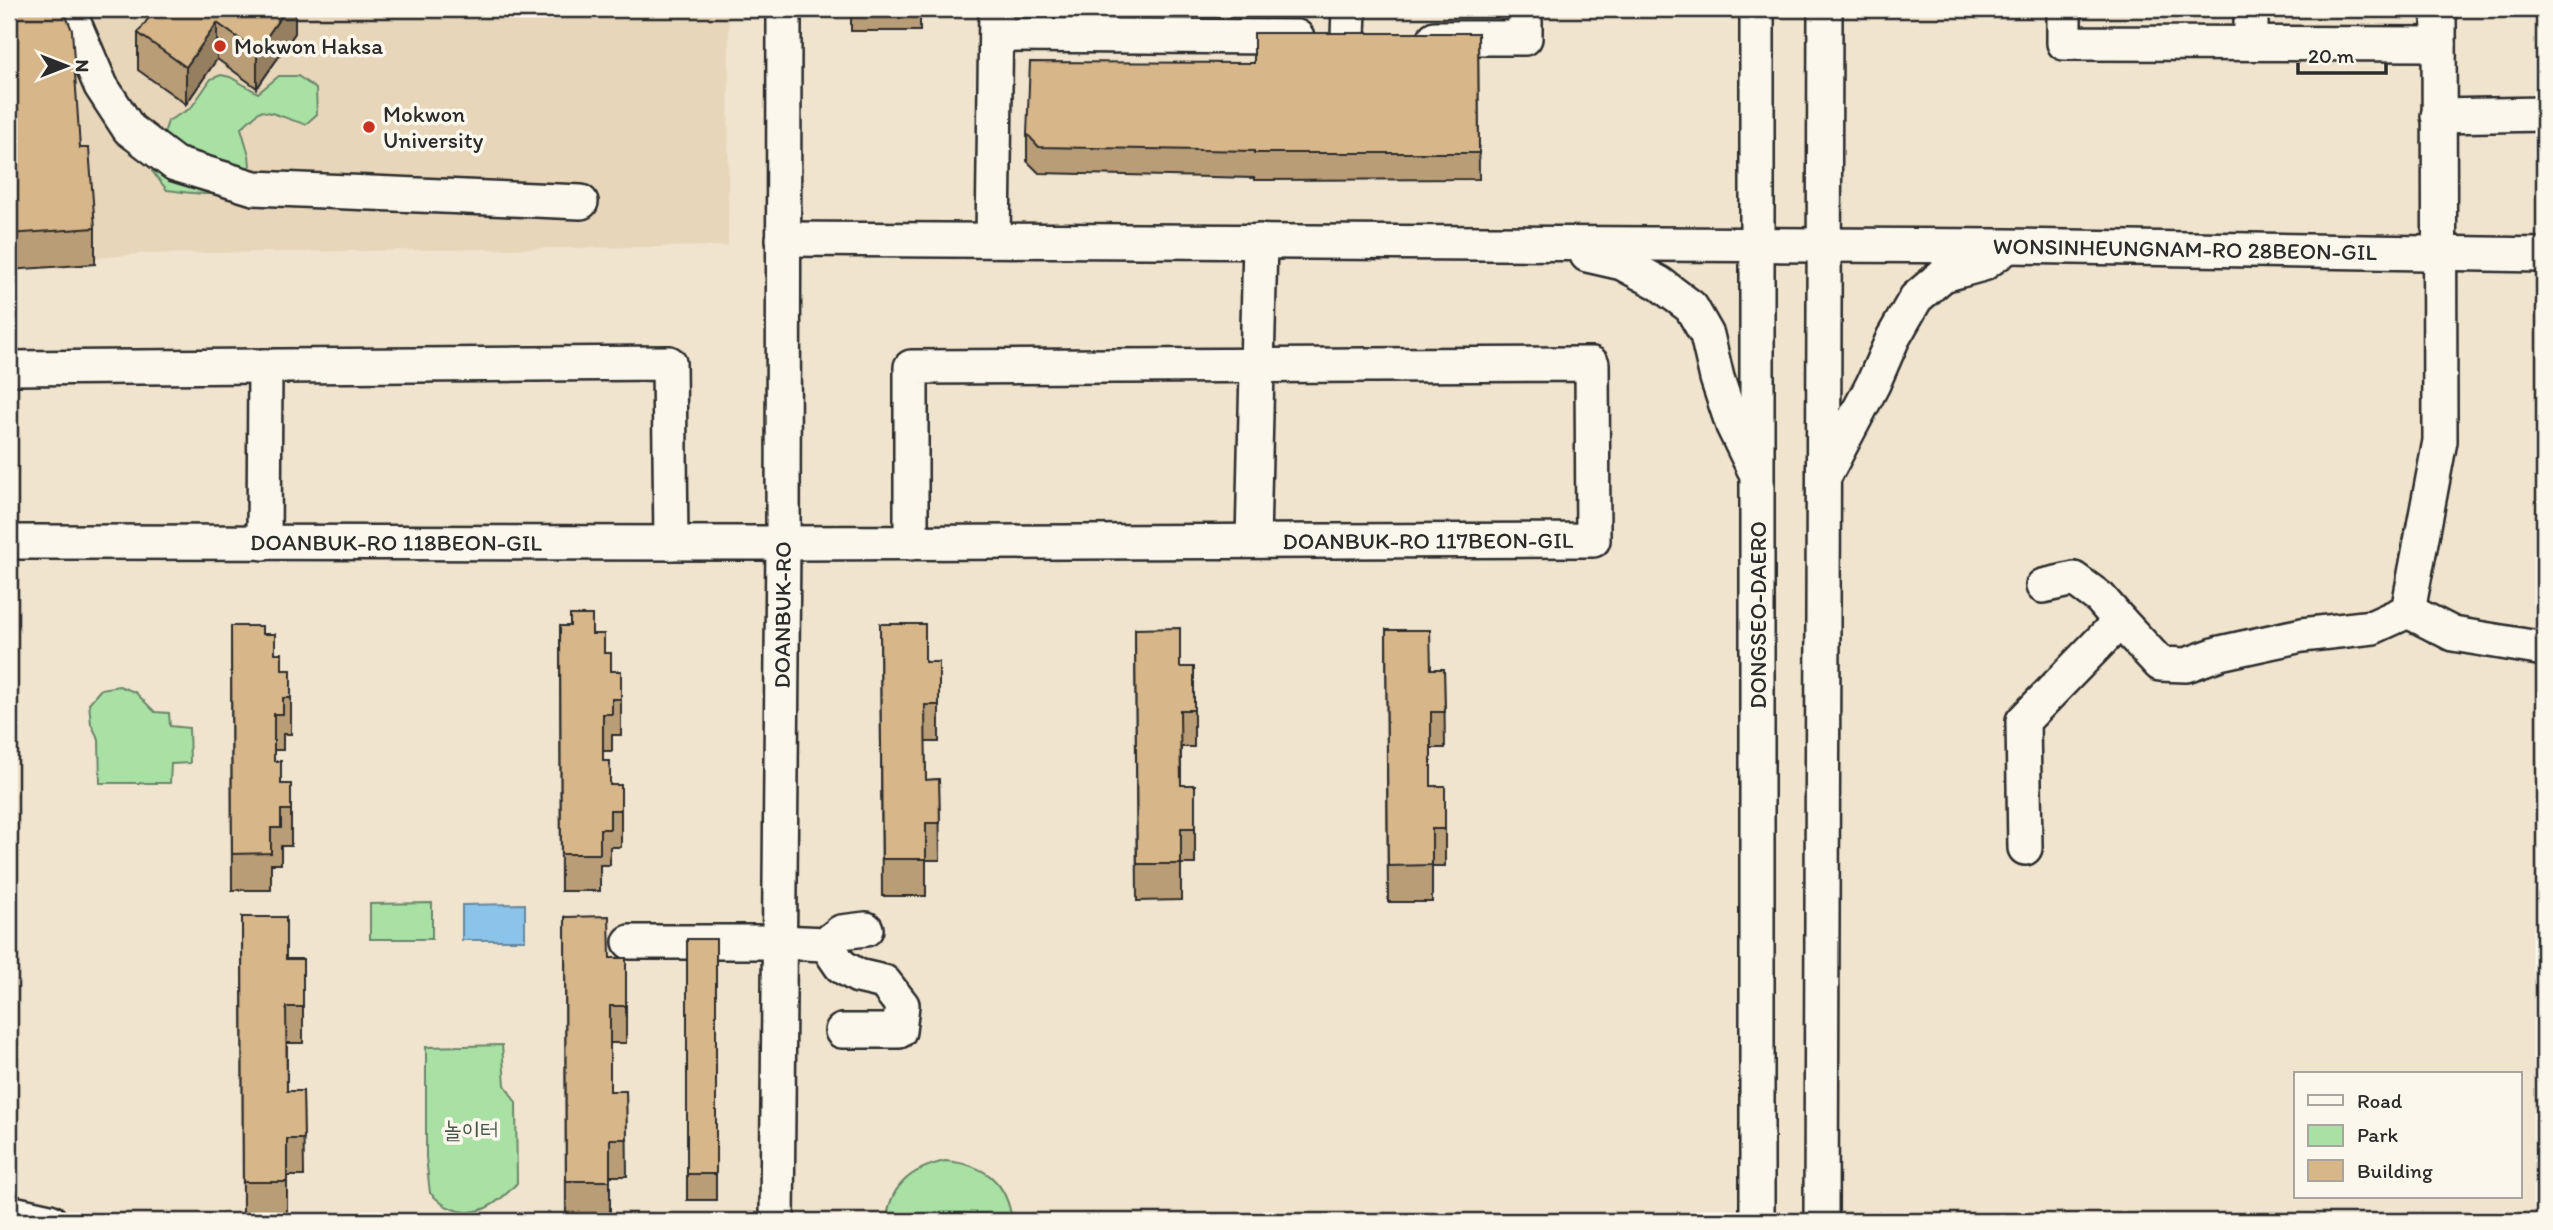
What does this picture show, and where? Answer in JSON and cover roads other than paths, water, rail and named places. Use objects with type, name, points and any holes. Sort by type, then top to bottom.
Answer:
[{"type":"street","points":[[68,9],[101,86],[129,129],[175,164],[254,188],[581,202]]},
{"type":"street","name":"DOANBUK-RO","points":[[777,1221],[784,9]]},
{"type":"street","points":[[993,240],[996,22],[1174,22],[1525,38],[1525,9]]},
{"type":"street","name":"DONGSEO-DAERO","points":[[1757,9],[1757,1221]]},
{"type":"street","points":[[1821,1221],[1825,9]]},
{"type":"street","points":[[2064,9],[2064,43],[2439,44]]},
{"type":"street","points":[[2251,9],[2251,43]]},
{"type":"street","points":[[2408,611],[2440,441],[2439,9]]},
{"type":"street","points":[[2438,116],[2544,114]]},
{"type":"street","points":[[783,239],[1534,243],[1622,263],[1659,283],[1691,307],[1707,335],[1717,378],[1733,426],[1758,478]]},
{"type":"street","points":[[1253,541],[1260,241]]},
{"type":"street","name":"WONSINHEUNGNAM-RO 28BEON-GIL","points":[[1534,243],[2008,246],[2544,255]]},
{"type":"street","points":[[1824,478],[1873,384],[1893,338],[1916,298],[1944,275],[1983,264],[2008,246]]},
{"type":"street","points":[[9,368],[669,363],[671,543]]},
{"type":"street","name":"DOANBUK-RO 117BEON-GIL","points":[[783,543],[911,543],[1593,540],[1592,364],[911,368],[911,543]]},
{"type":"street","points":[[264,543],[265,366]]},
{"type":"street","name":"DOANBUK-RO 118BEON-GIL","points":[[9,542],[783,543]]},
{"type":"street","points":[[2043,586],[2074,579],[2100,598],[2160,664],[2186,665],[2220,653],[2302,635],[2373,627],[2408,611]]},
{"type":"street","points":[[2408,611],[2453,634],[2544,649]]},
{"type":"street","points":[[2025,848],[2023,720],[2120,621]]},
{"type":"street","points":[[630,943],[826,944],[841,932],[866,929]]},
{"type":"street","points":[[826,944],[841,966],[858,976],[884,982],[902,1006],[899,1031],[842,1031]]},
{"type":"street","points":[[9,1213],[50,1221]]},
{"type":"water","points":[[525,904],[525,940],[462,940],[462,905]]},
{"type":"place","name":"Mokwon Haksa","points":[[220,46]]},
{"type":"place","name":"Mokwon University","points":[[369,127]]},
{"type":"park label","name":"놀이터","points":[[471,1130]]}]
